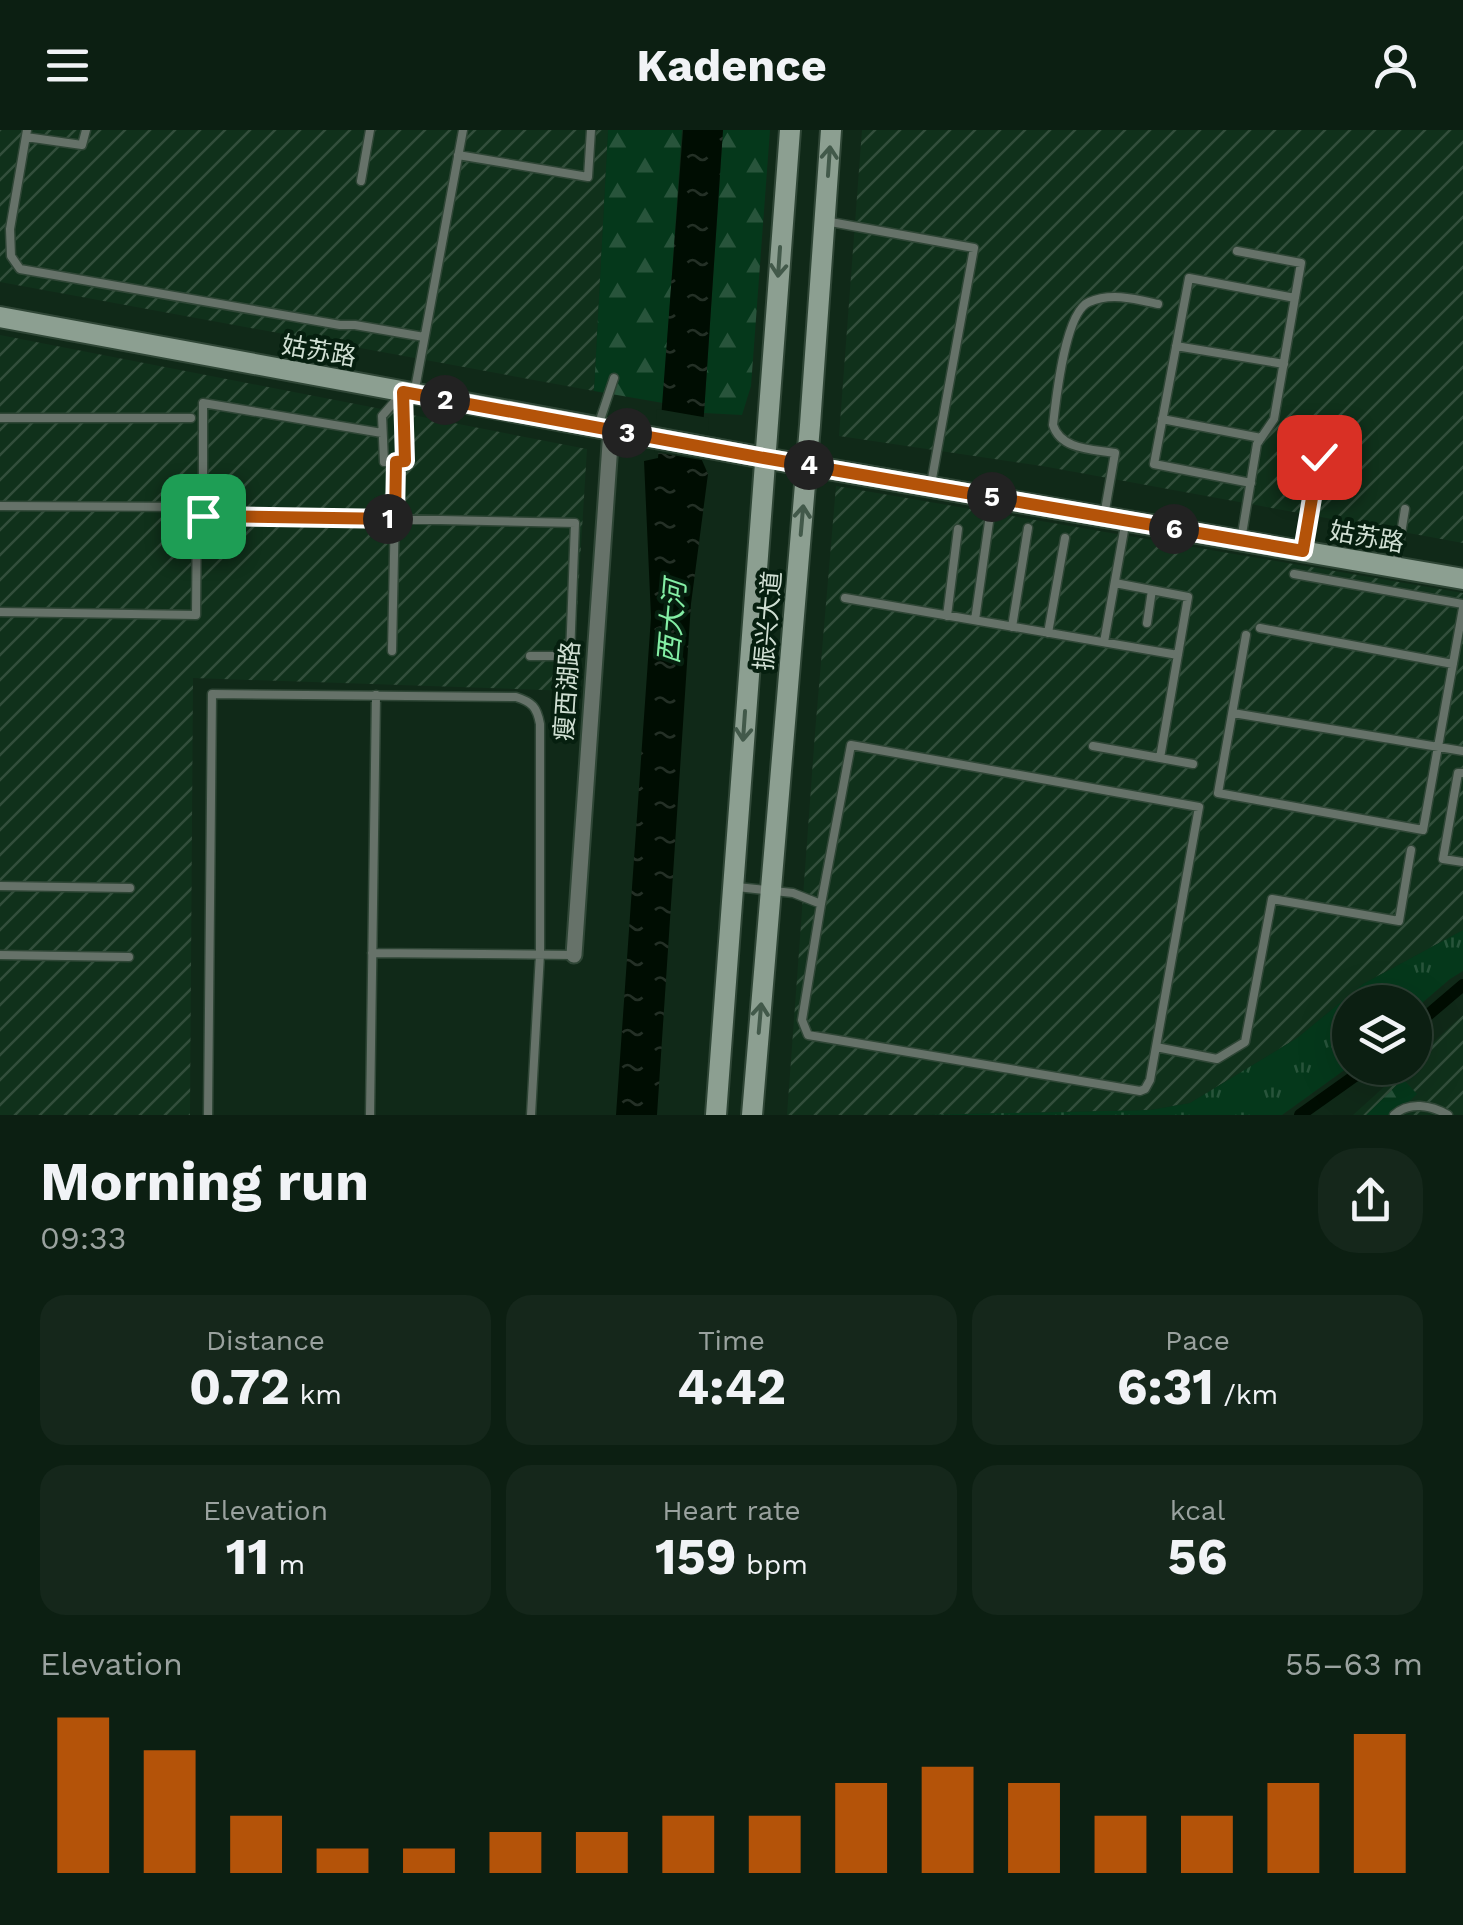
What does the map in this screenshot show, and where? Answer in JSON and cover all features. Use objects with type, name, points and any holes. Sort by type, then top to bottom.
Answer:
[{"type":"main road","name":"振兴大道","points":[[716,1115],[790,130]]},
{"type":"main road","name":"振兴大道","points":[[752,1115],[831,130]]},
{"type":"main road","name":"姑苏路","points":[[0,317],[730,452],[1463,579]]},
{"type":"street","name":"瘦西湖路","points":[[574,954],[612,430]]},
{"type":"lane","points":[[86,130],[82,145],[26,133],[10,229],[11,256],[20,269],[340,326],[424,337]]},
{"type":"lane","points":[[361,181],[370,130]]},
{"type":"lane","points":[[408,393],[382,416],[384,462],[405,461],[408,393],[424,337],[463,130]]},
{"type":"lane","points":[[458,155],[588,176],[591,130]]},
{"type":"lane","points":[[825,221],[974,248],[930,486]]},
{"type":"lane","points":[[1237,250],[1301,263],[1274,418],[1257,444],[1241,540]]},
{"type":"lane","points":[[1251,483],[1154,464],[1188,278],[1295,298]]},
{"type":"lane","points":[[1104,516],[1115,453],[1069,444],[1055,433],[1052,425],[1069,328],[1085,303],[1096,300],[1110,297],[1158,304]]},
{"type":"lane","points":[[1176,346],[1284,364]]},
{"type":"lane","points":[[612,430],[614,378]]},
{"type":"lane","points":[[382,433],[203,402],[203,516],[575,523],[570,656],[530,656]]},
{"type":"lane","points":[[0,418],[191,418]]},
{"type":"lane","points":[[1162,419],[1262,438]]},
{"type":"lane","points":[[1303,551],[1319,457]]},
{"type":"lane","points":[[392,651],[396,462]]},
{"type":"lane","points":[[0,506],[197,507],[196,616],[0,612]]},
{"type":"lane","points":[[1395,567],[1405,509]]},
{"type":"lane","points":[[1104,642],[1126,520]]},
{"type":"lane","points":[[975,620],[989,522]]},
{"type":"lane","points":[[1012,626],[1028,528]]},
{"type":"lane","points":[[947,616],[958,529]]},
{"type":"lane","points":[[1048,632],[1065,538]]},
{"type":"lane","points":[[1246,634],[1218,793],[1423,830],[1463,606],[1294,574]]},
{"type":"lane","points":[[1114,582],[1188,597],[1160,758]]},
{"type":"lane","points":[[1147,623],[1152,590]]},
{"type":"lane","points":[[845,598],[1178,654]]},
{"type":"lane","points":[[1260,628],[1453,664]]},
{"type":"lane","points":[[208,1115],[212,694],[516,697],[528,700],[538,710],[540,954],[531,1115]]},
{"type":"lane","points":[[370,1115],[376,695]]},
{"type":"lane","points":[[1232,713],[1463,751]]},
{"type":"lane","points":[[851,745],[1199,807],[1145,1090],[808,1035],[802,1020],[821,904],[851,745]]},
{"type":"lane","points":[[1094,746],[1193,764]]},
{"type":"lane","points":[[1463,774],[1458,772],[1443,859],[1463,862]]},
{"type":"lane","points":[[1156,1046],[1216,1059],[1244,1042],[1272,899],[1399,921],[1411,850]]},
{"type":"lane","points":[[0,886],[130,888]]},
{"type":"lane","points":[[732,886],[793,893],[821,904]]},
{"type":"lane","points":[[372,953],[574,954]]},
{"type":"lane","points":[[0,954],[129,956]]},
{"type":"lane","points":[[1394,1115],[1403,1106],[1437,1108],[1448,1115]]},
{"type":"shaded area","points":[[0,130],[608,130],[594,391],[0,282]]},
{"type":"shaded area","points":[[862,130],[1463,130],[1463,543],[1042,466],[839,436]]},
{"type":"shaded area","points":[[0,335],[587,449],[572,691],[193,678],[190,1115],[0,1115]]},
{"type":"shaded area","points":[[836,486],[1463,593],[1463,930],[1362,985],[1332,985],[1332,1009],[1297,1038],[1190,1103],[1150,1110],[787,1115]]},
{"type":"shaded area","points":[[1463,1015],[1463,1115],[1353,1115],[1386,1085],[1432,1085],[1432,1043]]},
{"type":"green space","points":[[608,130],[682,130],[663,403],[594,391]]},
{"type":"green space","points":[[723,130],[770,130],[751,386],[742,415],[704,413]]},
{"type":"green space","points":[[1463,930],[1463,971],[1432,994],[1432,985],[1363,984]]},
{"type":"green space","points":[[1332,1009],[1332,1079],[1282,1115],[918,1115],[1150,1110],[1190,1103],[1297,1038]]},
{"type":"green space","points":[[1397,1085],[1409,1085],[1417,1094],[1395,1115],[1366,1115]]},
{"type":"water","name":"西大河","points":[[683,130],[723,130],[701,458],[708,474],[691,604],[657,1115],[616,1115],[651,617],[644,461],[658,458]]},
{"type":"pier","points":[[657,409],[709,418],[707,461],[654,452]]},
{"type":"waterway","points":[[1432,1011],[1463,985]]},
{"type":"waterway","points":[[1300,1115],[1342,1085]]},
{"type":"route","points":[[203,516],[395,519],[396,462],[405,461],[403,392],[1303,551],[1319,457]]}]
